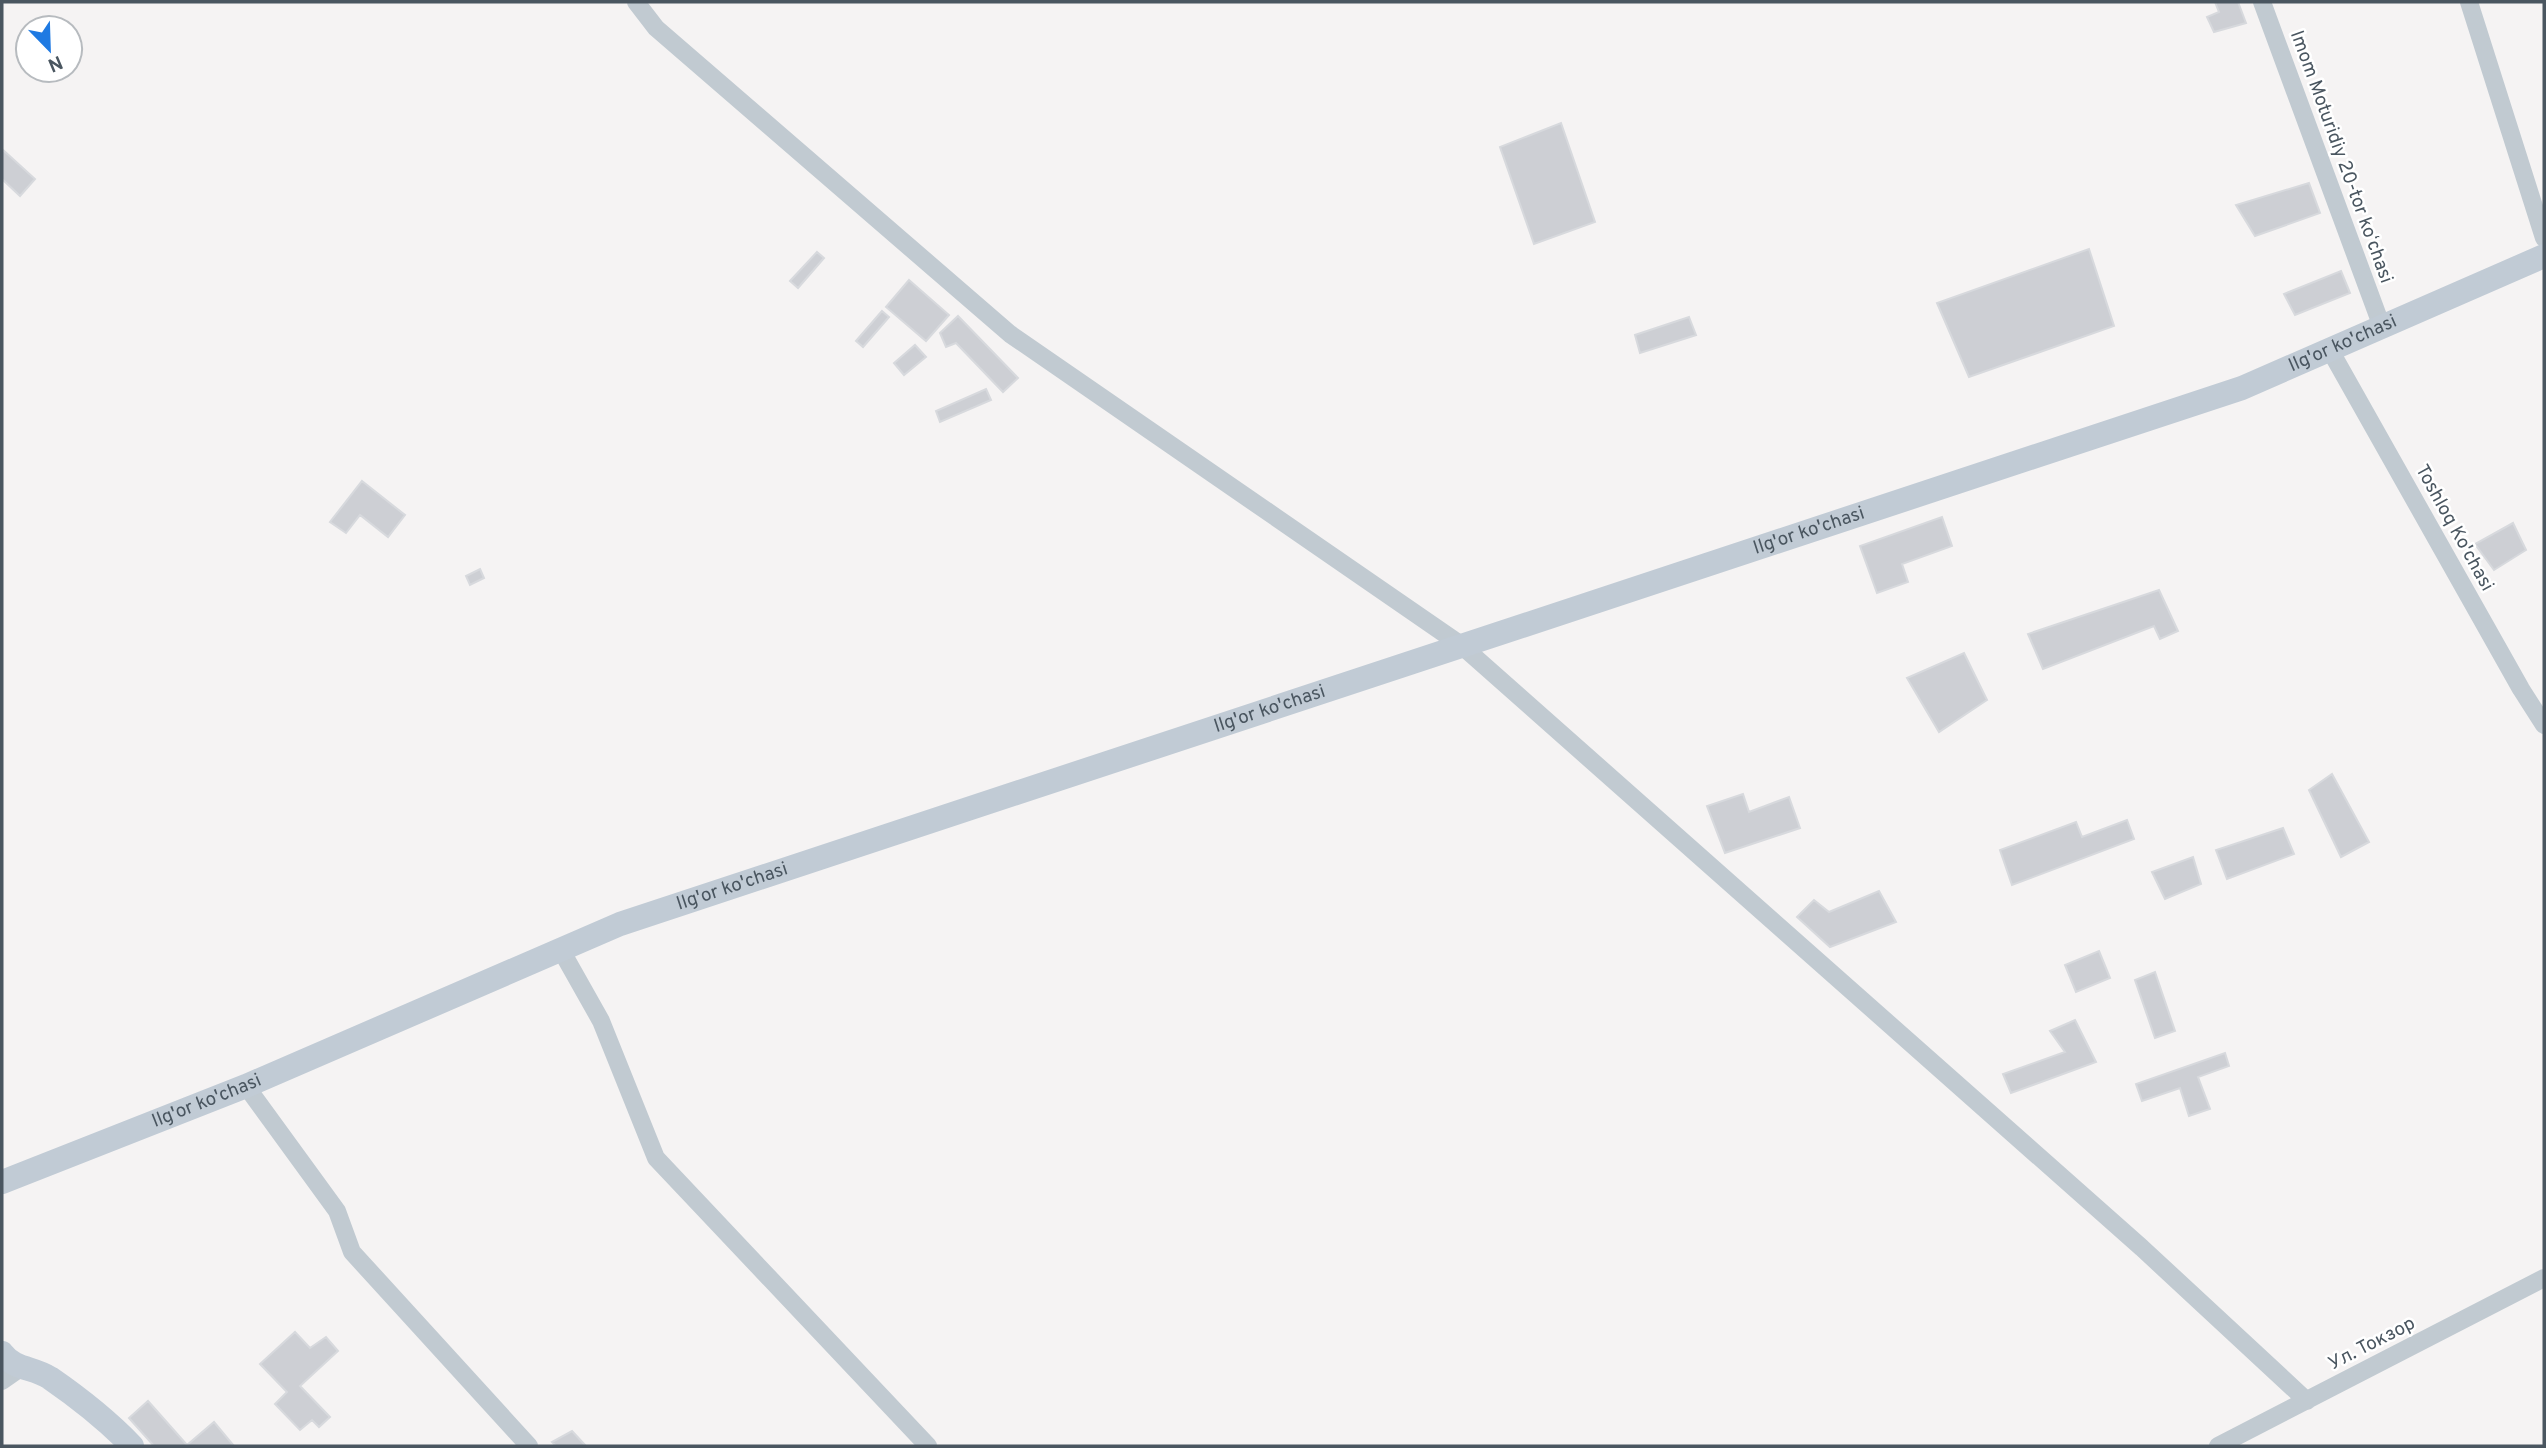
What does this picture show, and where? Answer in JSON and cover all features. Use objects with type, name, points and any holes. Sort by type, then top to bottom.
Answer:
[{"type":"street","points":[[636,2],[656,28],[1010,334],[1461,645],[2132,1238],[2307,1401]]},
{"type":"street","name":"Imom Moturidiy 20-tor koʻchasi","points":[[2262,2],[2382,327]]},
{"type":"street","points":[[2469,2],[2544,238]]},
{"type":"street","name":"Ilg'or ko'chasi","points":[[2,1182],[246,1086],[620,924],[2242,388],[2544,256]]},
{"type":"street","name":"Toshloq Ko'chasi","points":[[2330,350],[2521,689],[2544,724]]},
{"type":"street","points":[[561,950],[601,1021],[656,1158],[929,1446]]},
{"type":"street","points":[[246,1086],[337,1211],[352,1252],[529,1446]]},
{"type":"street","name":"Ул. Токзор","points":[[2218,1446],[2544,1278]]},
{"type":"street","points":[[8,1367],[48,1376],[112,1426],[132,1446]]},
{"type":"building","points":[[2215,2],[2238,2],[2246,23],[2214,32],[2207,17],[2219,12]]},
{"type":"building","points":[[1561,123],[1595,222],[1534,244],[1500,147]]},
{"type":"building","points":[[2,149],[35,179],[20,196],[2,179]]},
{"type":"building","points":[[2309,183],[2320,213],[2255,236],[2236,205]]},
{"type":"building","points":[[2089,249],[2114,326],[1969,377],[1937,303]]},
{"type":"building","points":[[817,252],[824,258],[798,288],[790,281]]},
{"type":"building","points":[[2341,271],[2350,293],[2295,315],[2284,294]]},
{"type":"building","points":[[909,280],[949,315],[926,341],[886,307]]},
{"type":"building","points":[[882,311],[889,317],[863,347],[856,341]]},
{"type":"building","points":[[958,316],[1018,378],[1003,392],[956,343],[946,347],[940,333]]},
{"type":"building","points":[[1689,317],[1696,335],[1640,353],[1635,335]]},
{"type":"building","points":[[915,345],[926,357],[904,375],[894,363]]},
{"type":"building","points":[[986,389],[991,400],[940,422],[936,411]]},
{"type":"building","points":[[362,481],[405,515],[388,537],[360,515],[346,533],[330,522]]},
{"type":"building","points":[[1942,517],[1952,546],[1902,564],[1908,582],[1877,593],[1860,546]]},
{"type":"building","points":[[2513,523],[2526,550],[2494,570],[2475,544]]},
{"type":"building","points":[[480,569],[484,578],[470,585],[466,576]]},
{"type":"building","points":[[2159,590],[2178,631],[2160,639],[2154,626],[2043,669],[2028,634]]},
{"type":"building","points":[[1964,653],[1987,700],[1939,732],[1907,678]]},
{"type":"building","points":[[2332,774],[2369,842],[2341,857],[2309,790]]},
{"type":"building","points":[[1743,794],[1749,812],[1789,797],[1800,828],[1725,853],[1707,806]]},
{"type":"building","points":[[2127,820],[2134,839],[2012,885],[2000,850],[2076,822],[2082,837]]},
{"type":"building","points":[[2283,828],[2294,854],[2227,879],[2216,850]]},
{"type":"building","points":[[2193,857],[2201,884],[2165,899],[2152,872]]},
{"type":"building","points":[[1879,891],[1896,922],[1830,947],[1797,917],[1814,900],[1829,912]]},
{"type":"building","points":[[2099,951],[2110,978],[2076,992],[2065,965]]},
{"type":"building","points":[[2155,972],[2175,1031],[2155,1038],[2135,980]]},
{"type":"building","points":[[2075,1020],[2096,1062],[2011,1093],[2003,1074],[2065,1052],[2050,1031]]},
{"type":"building","points":[[2225,1053],[2229,1066],[2198,1077],[2210,1109],[2189,1116],[2180,1088],[2142,1101],[2136,1084]]},
{"type":"building","points":[[295,1332],[310,1348],[326,1337],[338,1351],[300,1386],[330,1417],[319,1427],[312,1420],[300,1430],[275,1404],[287,1392],[260,1364]]},
{"type":"building","points":[[148,1401],[187,1445],[214,1422],[234,1446],[154,1446],[129,1418]]},
{"type":"building","points":[[572,1431],[586,1446],[556,1446],[552,1442]]}]
